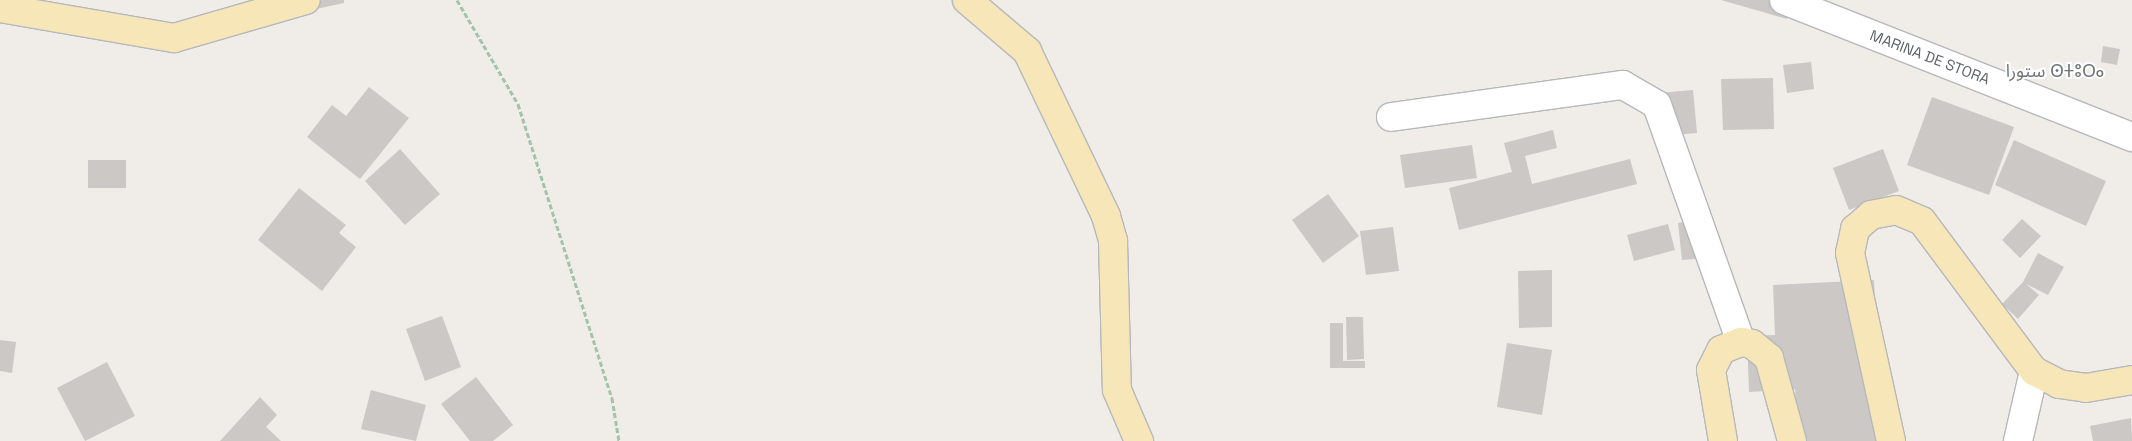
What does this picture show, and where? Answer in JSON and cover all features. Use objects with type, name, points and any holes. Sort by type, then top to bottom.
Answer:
[{"type":"main road","points":[[0,8],[174,38],[306,0]]},
{"type":"main road","points":[[968,0],[1027,51],[1106,216],[1113,241],[1117,390],[1139,441]]},
{"type":"main road","points":[[1891,441],[1850,253],[1855,229],[1871,215],[1896,210],[1922,221],[2034,371],[2059,384],[2086,388],[2132,380]]},
{"type":"main road","points":[[1723,441],[1711,370],[1721,350],[1741,342],[1752,344],[1769,358],[1792,441]]},
{"type":"street","name":"MARINA DE STORA","points":[[1784,0],[2132,137]]},
{"type":"street","points":[[1391,117],[1623,85],[1657,105],[1741,342]]},
{"type":"street","points":[[2018,441],[2034,371]]},
{"type":"path","points":[[457,0],[518,104],[612,398],[619,441]]},
{"type":"building","points":[[300,0],[344,0],[344,3],[302,12]]},
{"type":"building","points":[[1721,0],[1792,0],[1787,19]]},
{"type":"building","points":[[2103,46],[2120,49],[2117,65],[2101,62]]},
{"type":"building","points":[[1811,62],[1814,89],[1787,93],[1783,65]]},
{"type":"building","points":[[1773,78],[1774,129],[1723,130],[1721,79]]},
{"type":"building","points":[[369,87],[409,118],[360,179],[307,137],[332,105],[346,116]]},
{"type":"building","points":[[1693,90],[1697,133],[1663,136],[1659,93]]},
{"type":"building","points":[[1932,97],[2014,127],[1989,195],[1907,165]]},
{"type":"building","points":[[1553,130],[1557,148],[1525,156],[1532,184],[1630,159],[1637,184],[1459,230],[1449,188],[1512,172],[1504,143]]},
{"type":"building","points":[[2014,140],[2106,181],[2086,226],[1995,185]]},
{"type":"building","points":[[1472,145],[1477,178],[1405,188],[1400,155]]},
{"type":"building","points":[[400,149],[440,194],[405,225],[365,181]]},
{"type":"building","points":[[1883,149],[1899,191],[1849,210],[1833,168]]},
{"type":"building","points":[[88,160],[126,160],[126,188],[88,188]]},
{"type":"building","points":[[299,188],[346,225],[339,233],[356,247],[322,291],[258,240]]},
{"type":"building","points":[[1328,194],[1359,236],[1323,263],[1292,220]]},
{"type":"building","points":[[2022,219],[2041,236],[2020,258],[2002,240]]},
{"type":"building","points":[[1701,220],[1705,258],[1682,260],[1678,223]]},
{"type":"building","points":[[1668,224],[1675,250],[1634,261],[1627,235]]},
{"type":"building","points":[[1393,227],[1399,271],[1366,275],[1360,231]]},
{"type":"building","points":[[2038,253],[2064,267],[2048,295],[2026,284],[2039,295],[2018,319],[2002,304],[2023,282]]},
{"type":"building","points":[[1552,270],[1552,327],[1519,328],[1518,271]]},
{"type":"building","points":[[1874,280],[1882,441],[1797,441],[1795,389],[1749,392],[1747,336],[1775,335],[1773,285]]},
{"type":"building","points":[[442,316],[461,367],[425,381],[406,329]]},
{"type":"building","points":[[1346,317],[1363,317],[1364,359],[1347,360]]},
{"type":"building","points":[[1330,323],[1343,323],[1343,361],[1365,361],[1365,368],[1330,368]]},
{"type":"building","points":[[0,340],[16,342],[12,373],[0,371]]},
{"type":"building","points":[[1507,343],[1552,350],[1542,415],[1497,407]]},
{"type":"building","points":[[107,362],[135,416],[85,441],[57,388]]},
{"type":"building","points":[[476,377],[513,425],[493,441],[470,441],[441,404]]},
{"type":"building","points":[[371,390],[426,405],[416,441],[361,429]]},
{"type":"building","points":[[260,397],[277,415],[266,427],[281,441],[220,441]]},
{"type":"building","points":[[2131,418],[2132,441],[2093,441],[2090,426]]},
{"type":"district","name":"ستورا ⵙⵜⵓⵔⴰ","points":[[2055,71]]}]
